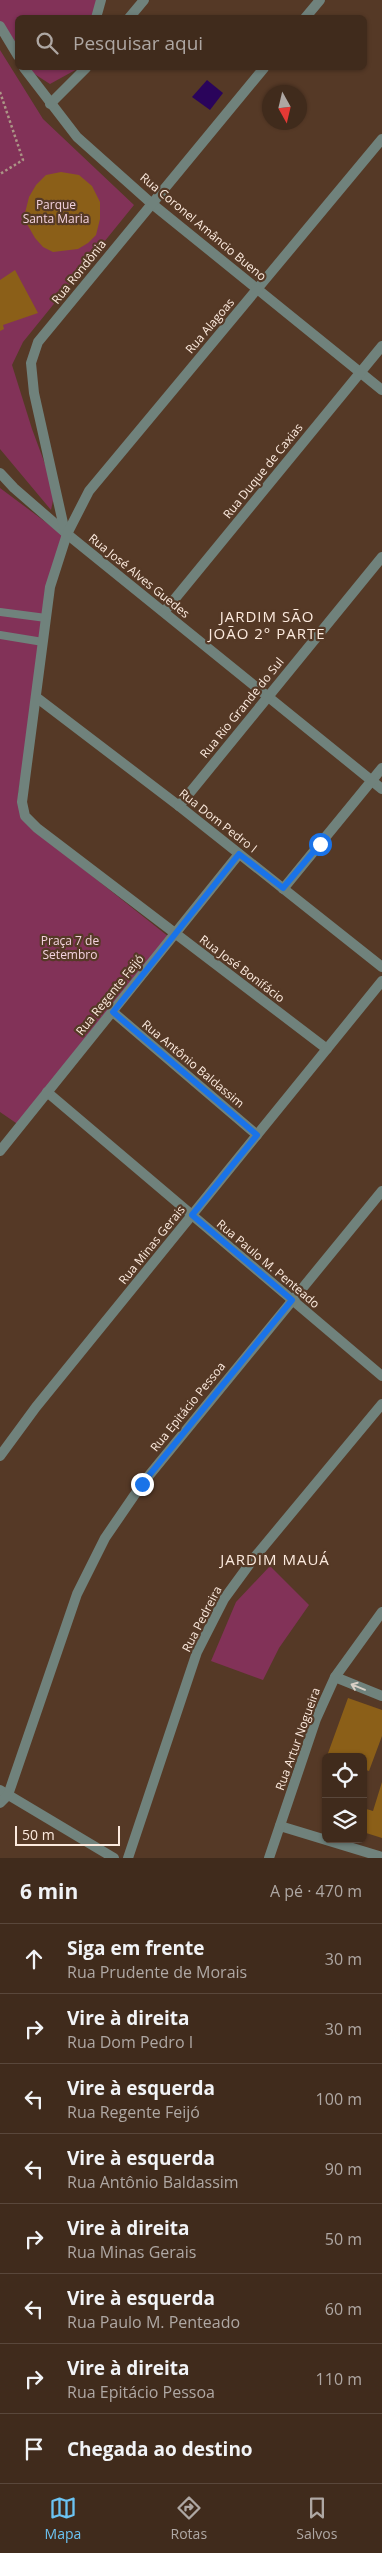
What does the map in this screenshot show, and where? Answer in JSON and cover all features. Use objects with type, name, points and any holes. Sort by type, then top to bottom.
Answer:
[{"type":"street","points":[[97,15],[101,0]]},
{"type":"street","points":[[132,15],[144,0]]},
{"type":"street","points":[[308,15],[320,0]]},
{"type":"street","points":[[0,26],[15,51]]},
{"type":"street","name":"Rua Coronel Amâncio Bueno","points":[[25,70],[77,137],[151,203],[382,390]]},
{"type":"street","points":[[50,104],[82,70]]},
{"type":"street","name":"Rua Rondônia","points":[[66,533],[34,394],[32,364],[38,342],[262,70]]},
{"type":"street","name":"Rua Alagoas","points":[[26,816],[22,802],[50,587],[66,533],[89,491],[382,139]]},
{"type":"street","name":"Rua Duque de Caxias","points":[[164,612],[382,346]]},
{"type":"street","name":"Rua José Alves Guedes","points":[[0,473],[14,488],[66,533],[382,789]]},
{"type":"street","name":"Rua Rio Grande do Sul","points":[[179,806],[382,557]]},
{"type":"street","name":"Rua Dom Pedro I","points":[[36,697],[179,806],[382,967]]},
{"type":"street","points":[[283,888],[382,768]]},
{"type":"street","name":"Rua José Bonifácio","points":[[26,816],[37,828],[327,1049]]},
{"type":"street","name":"Rua Regente Feijó","points":[[0,1151],[239,854]]},
{"type":"street","name":"Rua Minas Gerais","points":[[0,1456],[36,1406],[382,981]]},
{"type":"street","name":"Rua Antônio Baldassim","points":[[113,1012],[257,1135]]},
{"type":"street","name":"Rua Paulo M. Penteado","points":[[47,1092],[382,1376]]},
{"type":"street","name":"Rua Epitácio Pessoa","points":[[0,1803],[77,1594],[105,1538],[142,1484],[382,1191]]},
{"type":"street","name":"Rua Pedreira","points":[[128,1858],[197,1652],[224,1599],[254,1558],[382,1404]]},
{"type":"street","name":"Rua Artur Nogueira","points":[[269,1858],[316,1719],[335,1677],[382,1612]]},
{"type":"street","points":[[335,1677],[382,1696]]},
{"type":"street","points":[[4,1792],[114,1858]]},
{"type":"street","points":[[280,1826],[382,1856]]},
{"type":"lane","points":[[0,612],[46,618]]},
{"type":"lane","points":[[0,635],[43,642]]},
{"type":"path","points":[[0,92],[23,160],[0,174]]},
{"type":"green space","points":[[0,0],[97,0],[93,15],[15,15],[15,50],[0,22]]},
{"type":"green space","name":"Parque Santa Maria","points":[[0,50],[43,119],[134,205],[23,342],[12,365],[32,429],[55,491],[51,510],[0,449]]},
{"type":"green space","points":[[28,70],[75,70],[50,84]]},
{"type":"green space","name":"Praça 7 de Setembro","points":[[0,488],[63,535],[18,794],[34,830],[169,937],[19,1125],[0,1112]]},
{"type":"green space","points":[[270,1566],[309,1605],[279,1648],[263,1680],[211,1661],[236,1602]]},
{"type":"shaded area","points":[[207,80],[223,93],[210,110],[192,97]]},
{"type":"building","points":[[61,172],[79,175],[92,186],[100,202],[100,219],[96,235],[88,243],[78,249],[53,252],[43,247],[35,238],[27,224],[25,213],[29,197],[36,185],[46,175]]},
{"type":"building","points":[[15,270],[38,313],[3,325],[4,329],[0,331],[0,280]]},
{"type":"building","points":[[348,1698],[382,1710],[382,1736],[369,1771],[367,1770],[367,1753],[328,1753]]},
{"type":"building","points":[[382,1782],[382,1838],[367,1833],[367,1809],[373,1811]]},
{"type":"district","name":"JARDIM SÃO JOÃO 2° PARTE","points":[[267,626]]},
{"type":"district","name":"JARDIM MAUÁ","points":[[275,1560]]},
{"type":"route","points":[[142,1484],[292,1300],[192,1215],[257,1135],[113,1012],[239,854],[283,888],[320,844]]}]
